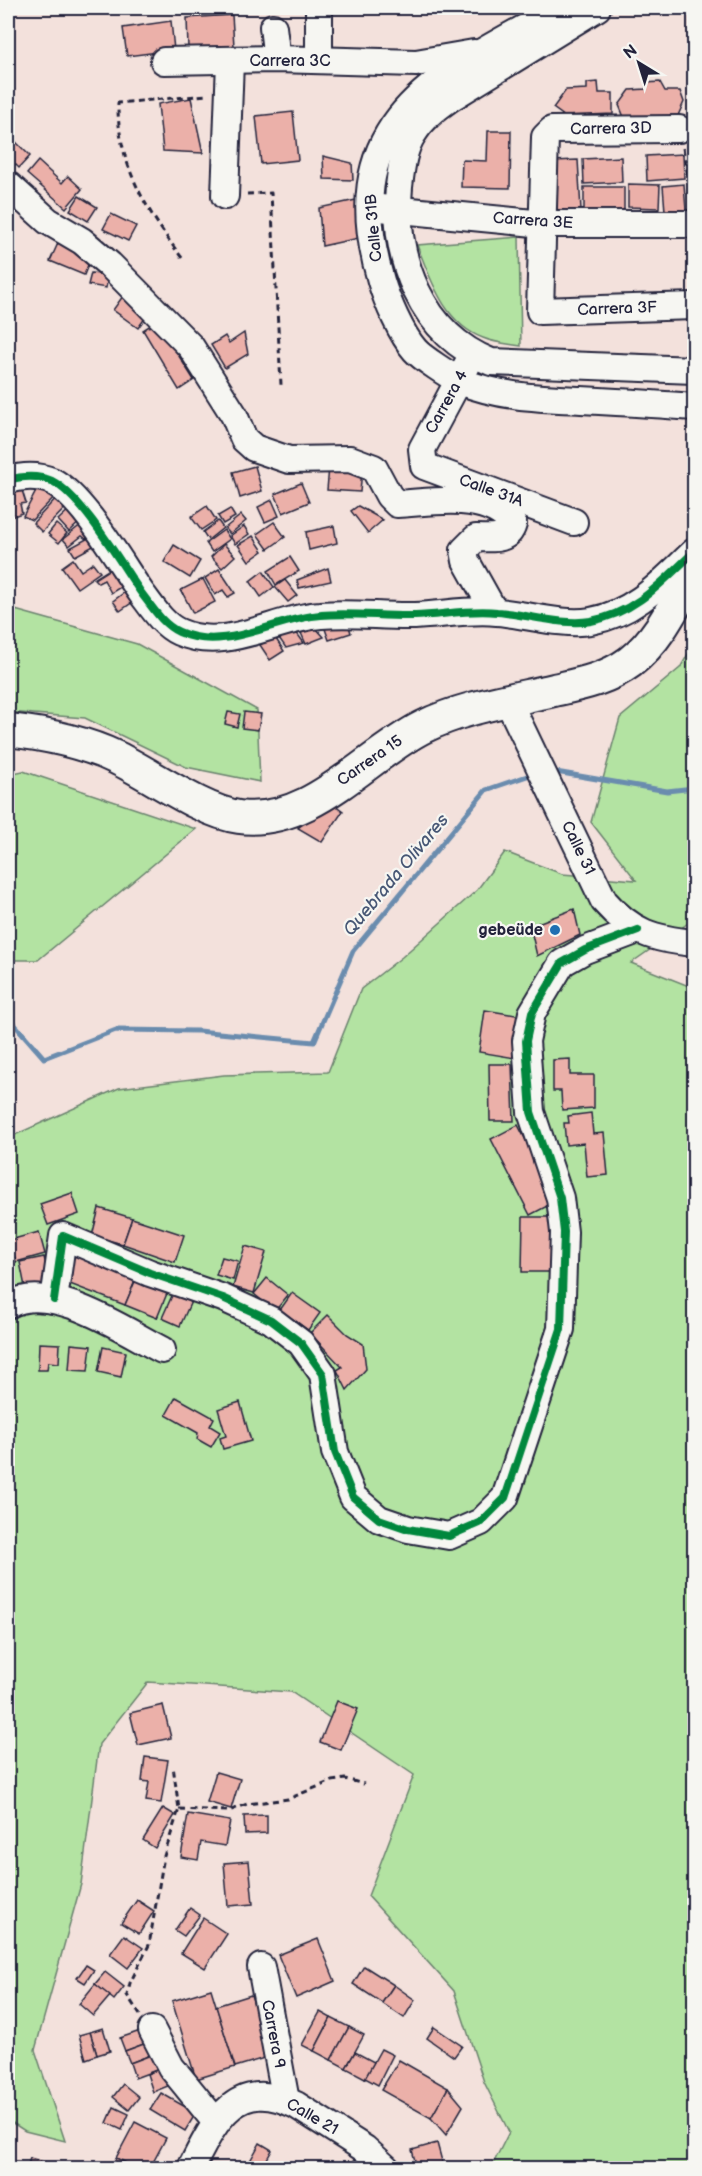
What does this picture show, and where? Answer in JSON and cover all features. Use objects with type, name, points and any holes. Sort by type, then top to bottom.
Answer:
[{"type":"main road","name":"Carrera 15","points":[[8,729],[42,734],[115,757],[218,811],[240,817],[263,817],[313,801],[405,737],[425,726],[511,709],[602,679],[630,662],[654,640],[694,570]]},
{"type":"street","points":[[319,8],[319,60]]},
{"type":"street","name":"Calle 31B","points":[[561,8],[483,51],[426,89],[404,110],[378,151],[370,178],[373,254],[387,301],[415,350],[459,380],[513,396],[694,406]]},
{"type":"street","name":"Calle 31B","points":[[597,8],[428,115],[412,135],[403,157],[397,208],[403,258],[416,294],[441,330],[473,355],[491,362],[516,365],[694,370]]},
{"type":"street","points":[[273,27],[277,59]]},
{"type":"street","name":"Carrera 3C","points":[[164,61],[277,59],[416,63],[483,51]]},
{"type":"street","points":[[225,196],[230,61]]},
{"type":"street","points":[[416,63],[426,78],[426,89]]},
{"type":"street","name":"Carrera 3D","points":[[544,224],[545,137],[552,130],[679,129]]},
{"type":"street","points":[[8,185],[48,221],[82,241],[103,259],[191,347],[234,415],[244,438],[254,448],[289,460],[350,459],[374,468],[389,496],[398,504],[478,502],[496,508],[506,516],[513,525],[511,532],[504,538],[476,538],[464,550],[466,561],[494,611]]},
{"type":"street","name":"Carrera 3E","points":[[371,208],[397,208],[544,224],[694,224]]},
{"type":"street","name":"Carrera 3F","points":[[544,224],[540,311],[694,306]]},
{"type":"street","name":"Carrera 4","points":[[422,449],[473,355]]},
{"type":"street","name":"Calle 31A","points":[[422,449],[424,466],[574,522]]},
{"type":"street","points":[[8,480],[28,476],[41,478],[51,481],[68,494],[95,526],[154,611],[170,627],[188,635],[236,636],[317,615],[368,613],[413,616],[494,611],[591,621],[638,604],[694,552]]},
{"type":"street","name":"Calle 31","points":[[511,709],[604,901],[622,921],[647,935],[694,943]]},
{"type":"street","points":[[54,1300],[63,1236],[272,1320],[301,1343],[323,1374],[335,1452],[353,1497],[379,1518],[408,1529],[449,1536],[481,1522],[505,1498],[561,1329],[564,1232],[560,1198],[531,1112],[525,1041],[532,1013],[562,963],[585,950],[638,930]]},
{"type":"street","points":[[8,1305],[29,1299],[54,1300],[81,1308],[162,1350]]},
{"type":"street","name":"Carrera 9","points":[[261,1967],[286,2101]]},
{"type":"street","points":[[152,2030],[171,2067],[215,2121]]},
{"type":"street","name":"Calle 21","points":[[191,2169],[215,2121],[232,2105],[247,2098],[271,2097],[286,2101],[365,2149],[386,2169]]},
{"type":"path","points":[[182,258],[138,195],[125,160],[118,125],[118,103],[228,93]]},
{"type":"path","points":[[679,129],[694,210]]},
{"type":"path","points":[[225,196],[271,193],[281,386]]},
{"type":"path","points":[[152,2030],[127,1995],[130,1983],[149,1946],[164,1856],[179,1809],[173,1766]]},
{"type":"path","points":[[179,1809],[229,1811],[247,1804],[288,1799],[332,1781],[345,1779],[364,1784]]},
{"type":"green space","points":[[519,237],[521,346],[483,338],[458,322],[434,286],[417,245]]},
{"type":"green space","points":[[8,608],[137,644],[257,710],[260,782],[186,767],[85,718],[8,712]]},
{"type":"green space","points":[[694,644],[694,919],[631,963],[694,988],[694,2168],[491,2168],[509,2132],[484,2082],[454,1991],[368,1896],[414,1775],[291,1692],[148,1682],[99,1744],[81,1884],[35,2050],[65,2141],[25,2131],[8,2120],[8,1138],[119,1088],[224,1075],[328,1072],[361,989],[402,957],[477,890],[505,852],[562,874],[636,880],[591,822],[620,718],[680,668]]},
{"type":"green space","points":[[23,771],[196,829],[38,960],[8,960],[8,774]]},
{"type":"building","points":[[691,8],[694,8],[694,46],[690,46]]},
{"type":"building","points":[[232,15],[234,46],[188,48],[187,18]]},
{"type":"building","points":[[171,21],[174,50],[127,56],[123,28]]},
{"type":"building","points":[[598,82],[599,93],[613,93],[613,114],[564,116],[553,108],[566,90],[587,89],[587,83]]},
{"type":"building","points":[[660,82],[665,91],[680,91],[684,102],[676,120],[624,117],[619,105],[630,90],[646,89],[646,83]]},
{"type":"building","points":[[191,98],[203,153],[163,151],[158,104]]},
{"type":"building","points":[[293,112],[298,160],[261,164],[256,116]]},
{"type":"building","points":[[488,131],[511,131],[510,188],[461,187],[462,160],[487,161]]},
{"type":"building","points":[[8,134],[30,156],[19,168],[8,157]]},
{"type":"building","points":[[683,154],[684,178],[647,181],[646,156]]},
{"type":"building","points":[[323,156],[352,163],[353,180],[324,179]]},
{"type":"building","points":[[621,157],[622,182],[584,184],[583,159]]},
{"type":"building","points":[[578,160],[581,210],[557,212],[553,161]]},
{"type":"building","points":[[38,161],[62,183],[68,176],[82,189],[66,208],[27,174]]},
{"type":"building","points":[[628,184],[660,185],[659,208],[628,207]]},
{"type":"building","points":[[684,184],[686,210],[665,211],[663,186]]},
{"type":"building","points":[[584,187],[624,187],[624,212],[584,212]]},
{"type":"building","points":[[79,196],[97,207],[88,221],[70,210]]},
{"type":"building","points":[[356,200],[359,238],[322,246],[319,208]]},
{"type":"building","points":[[111,214],[136,226],[128,241],[103,229]]},
{"type":"building","points":[[59,241],[92,255],[84,275],[50,261]]},
{"type":"building","points":[[91,273],[108,275],[106,288],[88,285]]},
{"type":"building","points":[[123,296],[148,314],[138,328],[113,310]]},
{"type":"building","points":[[157,321],[194,380],[179,390],[143,330]]},
{"type":"building","points":[[244,333],[248,354],[225,368],[211,345],[225,336],[229,343]]},
{"type":"building","points":[[255,466],[262,491],[240,498],[233,472]]},
{"type":"building","points":[[329,467],[362,470],[360,492],[327,490]]},
{"type":"building","points":[[301,483],[309,502],[283,513],[275,494]]},
{"type":"building","points":[[20,484],[26,503],[20,504],[22,513],[8,518],[8,488]]},
{"type":"building","points":[[40,484],[58,493],[32,520],[23,516]]},
{"type":"building","points":[[60,494],[70,503],[42,532],[33,523]]},
{"type":"building","points":[[272,500],[279,516],[265,522],[258,507]]},
{"type":"building","points":[[73,506],[84,518],[69,532],[58,520]]},
{"type":"building","points":[[207,506],[216,520],[201,530],[191,517]]},
{"type":"building","points":[[358,506],[383,520],[368,533],[351,511]]},
{"type":"building","points":[[230,509],[235,517],[223,524],[218,516]]},
{"type":"building","points":[[241,515],[246,521],[230,534],[225,528]]},
{"type":"building","points":[[218,521],[223,528],[208,540],[203,532]]},
{"type":"building","points":[[274,522],[285,537],[268,549],[257,534]]},
{"type":"building","points":[[56,524],[67,533],[59,543],[48,534]]},
{"type":"building","points":[[82,524],[91,534],[86,539],[82,536],[69,546],[63,539]]},
{"type":"building","points":[[244,526],[249,534],[235,544],[230,536]]},
{"type":"building","points":[[334,526],[337,543],[309,550],[306,532]]},
{"type":"building","points":[[224,530],[230,539],[212,552],[206,543]]},
{"type":"building","points":[[94,535],[99,543],[75,556],[70,548]]},
{"type":"building","points":[[253,536],[263,551],[249,561],[238,545]]},
{"type":"building","points":[[224,544],[235,556],[222,568],[211,557]]},
{"type":"building","points":[[174,545],[200,561],[190,578],[164,562]]},
{"type":"building","points":[[290,557],[299,571],[276,585],[268,571]]},
{"type":"building","points":[[73,559],[81,571],[93,563],[100,572],[77,588],[62,567]]},
{"type":"building","points":[[116,565],[127,583],[111,593],[104,580],[98,583],[94,579]]},
{"type":"building","points":[[328,568],[331,581],[299,588],[297,580]]},
{"type":"building","points":[[219,569],[235,593],[228,597],[223,590],[215,595],[205,578]]},
{"type":"building","points":[[263,571],[274,587],[261,597],[250,581]]},
{"type":"building","points":[[203,579],[215,602],[193,613],[181,590]]},
{"type":"building","points":[[285,580],[297,595],[288,602],[275,587]]},
{"type":"building","points":[[129,589],[137,599],[120,611],[113,601]]},
{"type":"building","points":[[347,619],[351,633],[329,640],[324,626]]},
{"type":"building","points":[[291,625],[304,643],[286,648],[277,635]]},
{"type":"building","points":[[315,627],[324,637],[306,644],[301,633]]},
{"type":"building","points":[[274,636],[284,651],[270,660],[260,645]]},
{"type":"building","points":[[228,712],[240,714],[237,727],[225,724]]},
{"type":"building","points":[[244,712],[261,714],[258,730],[242,728]]},
{"type":"building","points":[[331,802],[343,811],[322,842],[298,828]]},
{"type":"building","name":"gebeüde","points":[[574,909],[580,935],[537,956],[530,926]]},
{"type":"building","points":[[485,1010],[522,1016],[515,1058],[479,1052]]},
{"type":"building","points":[[570,1059],[570,1075],[594,1075],[594,1108],[562,1110],[561,1091],[553,1091],[553,1060]]},
{"type":"building","points":[[489,1064],[512,1064],[514,1121],[490,1121]]},
{"type":"building","points":[[591,1113],[593,1134],[604,1133],[608,1175],[587,1177],[584,1143],[566,1145],[564,1123],[569,1123],[568,1116]]},
{"type":"building","points":[[518,1125],[557,1201],[530,1215],[491,1139]]},
{"type":"building","points":[[72,1193],[79,1214],[48,1225],[40,1204]]},
{"type":"building","points":[[99,1208],[132,1218],[123,1244],[92,1236]]},
{"type":"building","points":[[523,1217],[550,1217],[550,1272],[522,1272]]},
{"type":"building","points":[[132,1218],[184,1235],[175,1262],[123,1244]]},
{"type":"building","points":[[39,1232],[45,1254],[16,1262],[10,1240]]},
{"type":"building","points":[[245,1246],[266,1252],[254,1293],[233,1287]]},
{"type":"building","points":[[63,1247],[136,1279],[125,1305],[62,1281]]},
{"type":"building","points":[[44,1257],[51,1288],[26,1292],[20,1262]]},
{"type":"building","points":[[222,1257],[238,1261],[233,1280],[216,1275]]},
{"type":"building","points":[[267,1278],[288,1295],[275,1311],[254,1294]]},
{"type":"building","points":[[136,1279],[168,1291],[157,1318],[125,1305]]},
{"type":"building","points":[[175,1289],[193,1297],[180,1326],[162,1318]]},
{"type":"building","points":[[292,1293],[320,1313],[308,1330],[280,1310]]},
{"type":"building","points":[[328,1315],[347,1334],[363,1344],[366,1369],[347,1390],[337,1370],[342,1367],[310,1333]]},
{"type":"building","points":[[39,1343],[60,1344],[59,1363],[48,1362],[47,1370],[38,1370]]},
{"type":"building","points":[[71,1344],[91,1346],[88,1371],[69,1370]]},
{"type":"building","points":[[103,1347],[126,1352],[121,1377],[98,1372]]},
{"type":"building","points":[[176,1397],[214,1418],[210,1426],[220,1432],[211,1447],[197,1439],[198,1433],[166,1415]]},
{"type":"building","points":[[240,1402],[251,1441],[223,1449],[220,1438],[226,1436],[218,1409]]},
{"type":"building","points":[[337,1701],[358,1709],[341,1750],[320,1742]]},
{"type":"building","points":[[163,1705],[171,1738],[138,1745],[130,1713]]},
{"type":"building","points":[[145,1757],[168,1760],[161,1803],[146,1801],[149,1782],[142,1781]]},
{"type":"building","points":[[216,1772],[240,1779],[231,1809],[207,1802]]},
{"type":"building","points":[[163,1808],[175,1815],[155,1848],[143,1840]]},
{"type":"building","points":[[188,1814],[230,1821],[225,1846],[201,1842],[198,1860],[181,1857]]},
{"type":"building","points":[[267,1815],[267,1833],[245,1834],[244,1816]]},
{"type":"building","points":[[249,1861],[253,1904],[228,1906],[224,1863]]},
{"type":"building","points":[[137,1900],[154,1911],[139,1934],[121,1923]]},
{"type":"building","points":[[190,1908],[200,1915],[184,1936],[175,1930]]},
{"type":"building","points":[[203,1918],[227,1934],[205,1968],[181,1953]]},
{"type":"building","points":[[124,1935],[143,1948],[128,1968],[110,1954]]},
{"type":"building","points":[[318,1939],[335,1981],[296,1998],[278,1955]]},
{"type":"building","points":[[86,1965],[94,1970],[85,1983],[77,1978]]},
{"type":"building","points":[[364,1966],[394,1985],[382,2003],[353,1984]]},
{"type":"building","points":[[105,1972],[124,1987],[114,2000],[95,1984]]},
{"type":"building","points":[[95,1984],[110,1996],[93,2016],[79,2004]]},
{"type":"building","points":[[394,1985],[415,2000],[404,2018],[382,2003]]},
{"type":"building","points":[[211,1989],[235,2067],[196,2079],[172,2001]]},
{"type":"building","points":[[251,1995],[271,2056],[235,2067],[216,2006]]},
{"type":"building","points":[[320,2012],[331,2018],[314,2051],[302,2045]]},
{"type":"building","points":[[331,2018],[349,2027],[331,2060],[314,2051]]},
{"type":"building","points":[[349,2027],[364,2035],[346,2068],[331,2060]]},
{"type":"building","points":[[434,2027],[462,2046],[454,2057],[427,2038]]},
{"type":"building","points":[[103,2028],[110,2051],[97,2055],[90,2032]]},
{"type":"building","points":[[146,2029],[152,2041],[125,2051],[120,2038]]},
{"type":"building","points":[[90,2032],[97,2055],[86,2059],[79,2035]]},
{"type":"building","points":[[152,2041],[159,2052],[130,2063],[125,2051]]},
{"type":"building","points":[[381,2049],[393,2055],[378,2085],[365,2078]]},
{"type":"building","points":[[159,2052],[167,2066],[135,2078],[130,2063]]},
{"type":"building","points":[[355,2052],[374,2062],[365,2078],[346,2068]]},
{"type":"building","points":[[399,2060],[448,2088],[431,2118],[381,2090]]},
{"type":"building","points":[[167,2066],[178,2082],[153,2092],[147,2074]]},
{"type":"building","points":[[123,2084],[139,2097],[129,2110],[113,2097]]},
{"type":"building","points":[[448,2088],[463,2106],[446,2135],[431,2118]]},
{"type":"building","points":[[161,2093],[196,2113],[185,2131],[150,2110]]},
{"type":"building","points":[[114,2107],[129,2114],[122,2130],[107,2123]]},
{"type":"building","points":[[135,2122],[166,2138],[150,2168],[136,2168],[116,2158]]},
{"type":"building","points":[[260,2143],[272,2150],[262,2168],[250,2161]]},
{"type":"building","points":[[437,2143],[443,2165],[417,2168],[412,2150]]},
{"type":"building","points":[[30,2158],[47,2163],[45,2168],[27,2168]]},
{"type":"building","points":[[116,2158],[136,2168],[110,2168]]},
{"type":"waterway","name":"Quebrada Olivares","points":[[550,771],[667,791],[694,788]]},
{"type":"waterway","name":"Quebrada Olivares","points":[[8,1017],[44,1058],[116,1030],[198,1031],[314,1042],[353,951],[486,790],[536,773]]},
{"type":"cycle path","points":[[8,480],[36,477],[52,481],[64,489],[89,516],[142,594],[168,625],[179,632],[215,639],[232,637],[304,617],[333,614],[415,616],[487,611],[556,621],[591,621],[622,611],[635,603],[660,584],[694,552]]},
{"type":"cycle path","points":[[54,1300],[63,1236],[150,1273],[223,1298],[271,1320],[301,1343],[323,1374],[335,1452],[353,1497],[379,1519],[408,1529],[449,1536],[481,1522],[505,1498],[561,1329],[564,1232],[560,1198],[531,1112],[526,1041],[532,1013],[562,963],[585,950],[638,930]]},
{"type":"place","name":"gebeüde","points":[[555,930]]}]
